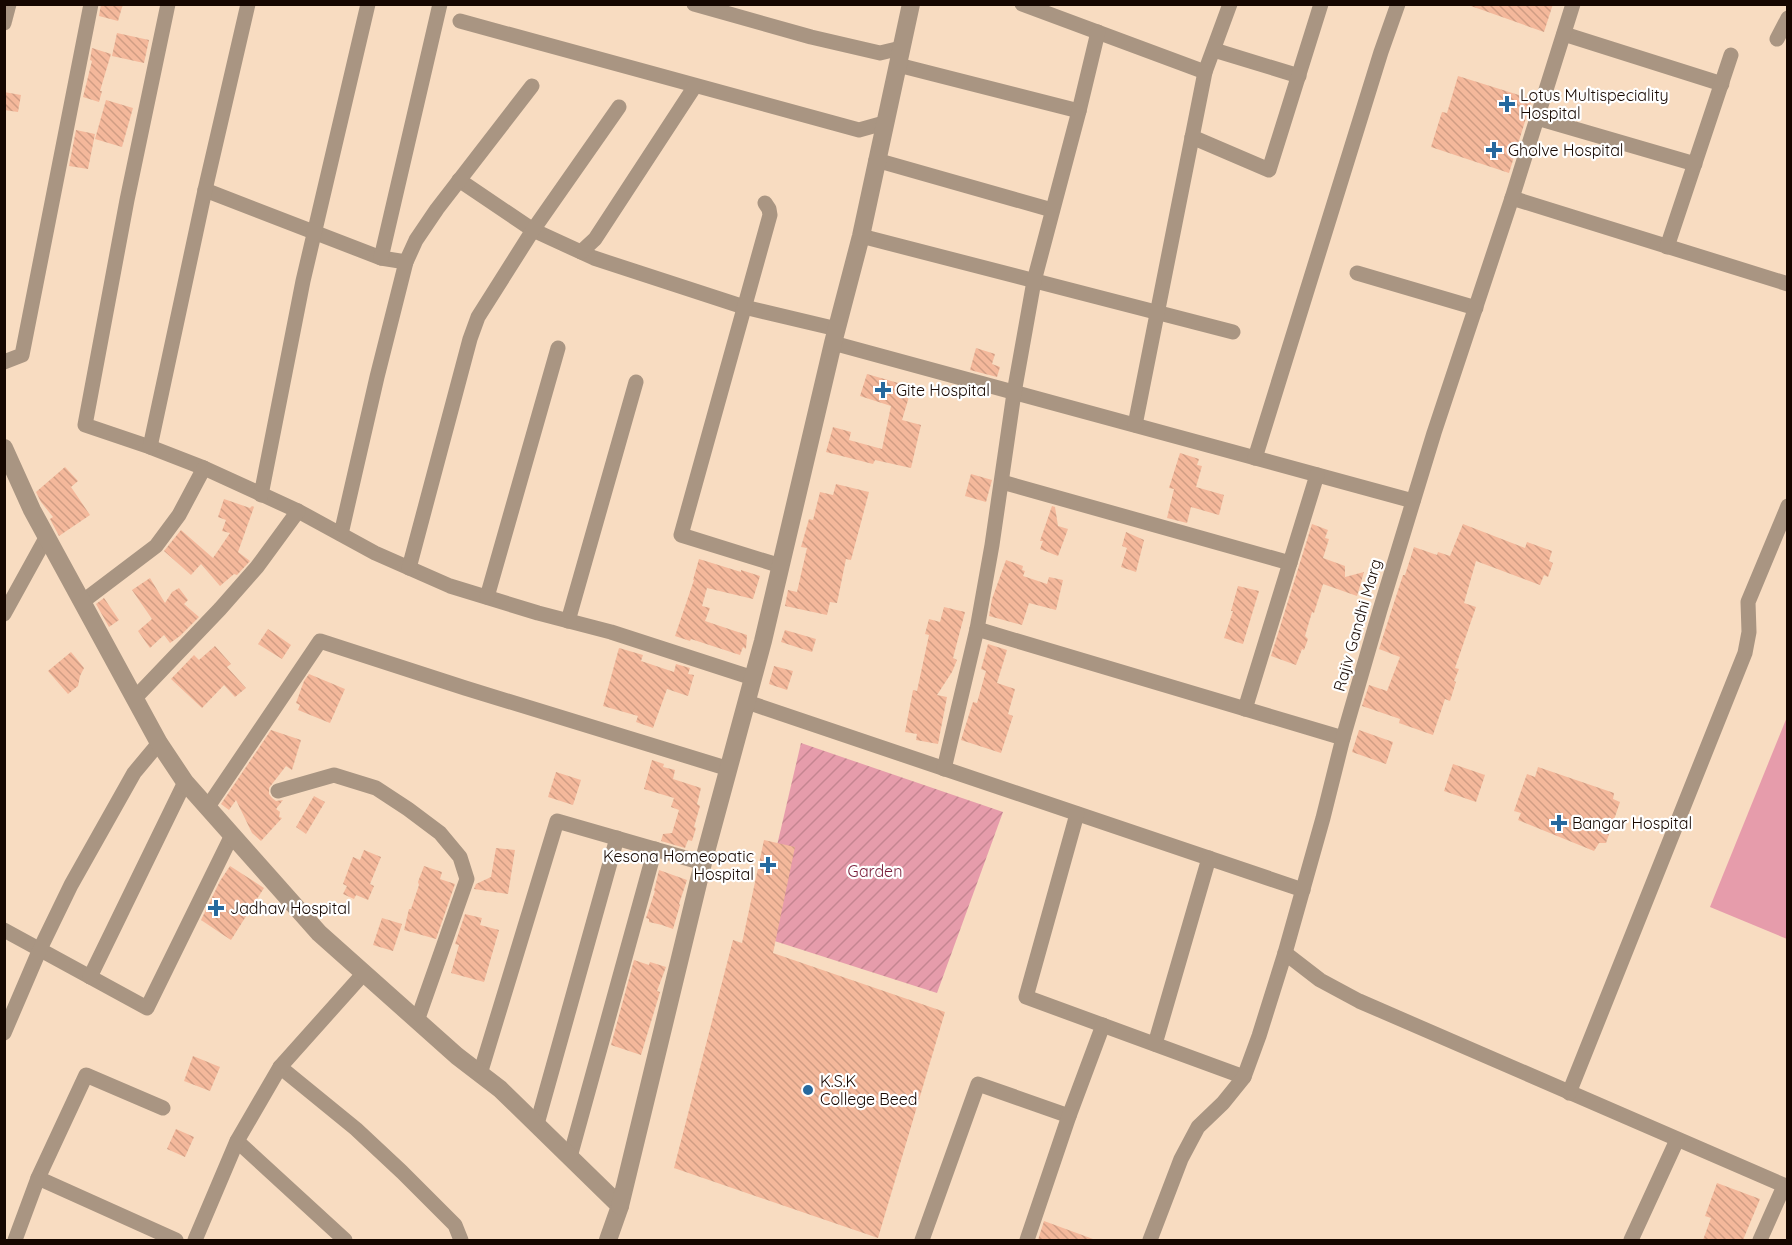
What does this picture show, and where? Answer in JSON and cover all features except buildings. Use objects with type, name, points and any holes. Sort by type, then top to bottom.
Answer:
[{"type":"street","points":[[4,23],[9,4]]},
{"type":"street","points":[[4,362],[22,355],[92,4]]},
{"type":"street","points":[[168,4],[125,211],[85,424],[204,468],[298,511],[375,553],[450,586],[611,632],[753,678]]},
{"type":"street","points":[[150,447],[205,190],[249,4]]},
{"type":"street","points":[[261,495],[303,281],[368,4]]},
{"type":"street","points":[[381,258],[440,4]]},
{"type":"street","points":[[694,4],[811,37],[899,56],[1079,111]]},
{"type":"street","points":[[608,1240],[620,1206],[703,863],[781,566],[861,236],[911,4]]},
{"type":"street","points":[[1022,4],[1205,72]]},
{"type":"street","points":[[1135,425],[1205,72],[1230,4]]},
{"type":"street","points":[[1192,137],[1269,170],[1321,4]]},
{"type":"street","points":[[1255,458],[1398,4]]},
{"type":"street","name":"Rajiv Gandhi Marg","points":[[1150,1240],[1181,1159],[1198,1127],[1223,1103],[1244,1077],[1259,1036],[1285,953],[1343,738],[1413,501],[1573,4]]},
{"type":"street","points":[[1777,39],[1788,18]]},
{"type":"street","points":[[460,21],[858,130],[885,123]]},
{"type":"street","points":[[944,769],[977,629],[1034,281],[1098,32]]},
{"type":"street","points":[[1564,34],[1722,84]]},
{"type":"street","points":[[1214,50],[1299,76]]},
{"type":"street","points":[[1667,247],[1731,55]]},
{"type":"street","points":[[340,534],[406,262],[416,240],[437,208],[532,86]]},
{"type":"street","points":[[581,252],[595,239],[695,86]]},
{"type":"street","points":[[409,568],[470,339],[478,317],[533,230],[619,107]]},
{"type":"street","points":[[1538,118],[1695,164]]},
{"type":"street","points":[[876,160],[1052,210]]},
{"type":"street","points":[[459,180],[533,230],[594,258],[1014,393],[1413,501]]},
{"type":"street","points":[[205,190],[381,258],[406,262]]},
{"type":"street","points":[[1512,198],[1788,284]]},
{"type":"street","points":[[765,202],[770,215],[681,536],[781,566]]},
{"type":"street","points":[[861,236],[1233,332]]},
{"type":"street","points":[[1357,273],[1476,308]]},
{"type":"street","points":[[487,597],[558,348]]},
{"type":"street","points":[[568,621],[636,382]]},
{"type":"street","points":[[4,448],[46,536],[159,742],[185,782],[319,933],[417,1021],[500,1089],[620,1206]]},
{"type":"street","points":[[82,602],[156,546],[179,515],[204,468]]},
{"type":"street","points":[[1245,709],[1317,475]]},
{"type":"street","points":[[1002,482],[1290,563]]},
{"type":"street","points":[[1569,1093],[1745,653],[1749,632],[1748,602],[1788,506]]},
{"type":"street","points":[[135,698],[257,567],[298,511]]},
{"type":"street","points":[[4,614],[46,536]]},
{"type":"street","points":[[977,629],[1343,738]]},
{"type":"street","points":[[207,808],[320,641],[729,769]]},
{"type":"street","points":[[747,702],[1303,890]]},
{"type":"street","points":[[4,1033],[40,949],[71,885],[134,773],[159,742]]},
{"type":"street","points":[[278,791],[334,775],[375,788],[440,833],[459,857],[467,879],[417,1021]]},
{"type":"street","points":[[90,977],[185,782]]},
{"type":"street","points":[[1077,814],[1026,997],[1244,1077]]},
{"type":"street","points":[[480,1074],[557,821],[703,863]]},
{"type":"street","points":[[4,930],[147,1008],[232,835]]},
{"type":"street","points":[[537,1124],[618,838]]},
{"type":"street","points":[[570,1156],[655,849]]},
{"type":"street","points":[[1155,1044],[1209,858]]},
{"type":"street","points":[[1285,953],[1320,980],[1359,1001],[1786,1186],[1760,1240]]},
{"type":"street","points":[[195,1240],[237,1141],[280,1067],[364,973]]},
{"type":"street","points":[[1027,1240],[1103,1025]]},
{"type":"street","points":[[280,1067],[356,1129],[402,1172],[455,1225],[461,1240]]},
{"type":"street","points":[[15,1240],[38,1178],[86,1075],[163,1108]]},
{"type":"street","points":[[922,1240],[978,1084],[1069,1116]]},
{"type":"street","points":[[1631,1240],[1677,1140]]},
{"type":"street","points":[[237,1141],[345,1240]]},
{"type":"street","points":[[38,1178],[176,1240]]},
{"type":"green space","points":[[1787,717],[1787,939],[1710,907]]},
{"type":"green space","name":"Garden","points":[[801,743],[1003,812],[937,993],[756,935]]},
{"type":"place","name":"Lotus Multispeciality Hospital","points":[[1507,104]]},
{"type":"place","name":"Gholve Hospital","points":[[1494,150]]},
{"type":"place","name":"Gite Hospital","points":[[883,390]]},
{"type":"place","name":"Bangar Hospital","points":[[1559,823]]},
{"type":"place","name":"Kesona Homeopatic Hospital","points":[[768,865]]},
{"type":"place","name":"Jadhav Hospital","points":[[216,908]]},
{"type":"place","name":"K.S.K College Beed","points":[[808,1090]]}]
